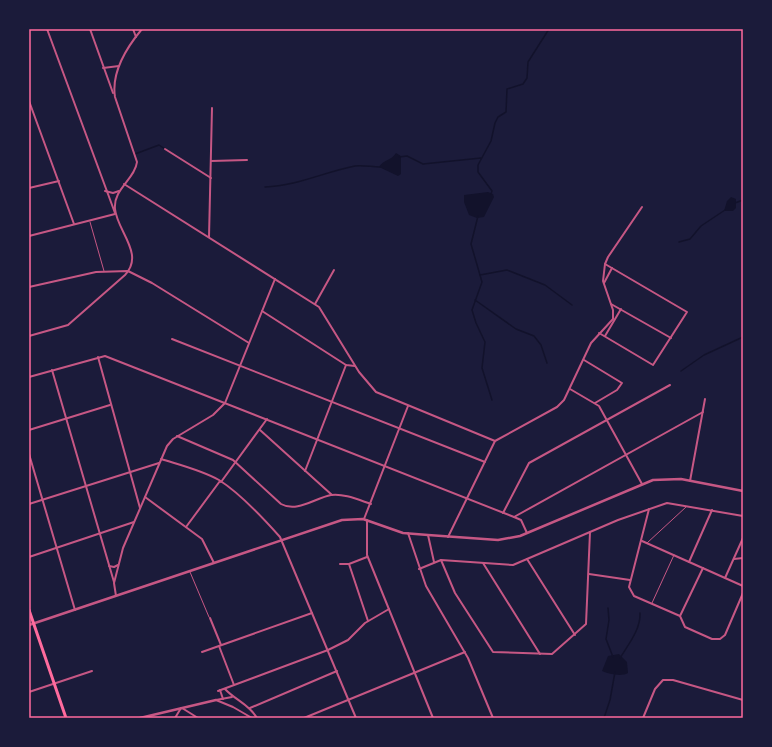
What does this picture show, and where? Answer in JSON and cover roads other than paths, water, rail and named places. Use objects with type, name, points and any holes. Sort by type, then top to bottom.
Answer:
[{"type":"main road","points":[[29,610],[66,718]]},
{"type":"street","points":[[29,336],[68,325],[128,272],[132,266],[133,257],[105,191],[47,29]]},
{"type":"street","points":[[90,29],[137,162],[114,202],[116,214]]},
{"type":"street","points":[[133,29],[136,37]]},
{"type":"street","points":[[114,96],[114,85],[119,66],[126,50],[142,29]]},
{"type":"street","points":[[103,68],[119,66]]},
{"type":"street","points":[[29,101],[74,224]]},
{"type":"street","points":[[209,237],[212,108]]},
{"type":"street","points":[[165,149],[211,178]]},
{"type":"street","points":[[211,161],[247,160]]},
{"type":"street","points":[[29,188],[59,181]]},
{"type":"street","points":[[124,184],[315,304],[322,310],[366,382],[376,392],[495,441]]},
{"type":"street","points":[[105,191],[113,193],[119,191]]},
{"type":"street","points":[[448,537],[495,441],[560,405],[584,360],[591,343],[613,319],[614,310],[610,304],[604,285],[605,264],[608,257],[642,207]]},
{"type":"street","points":[[29,236],[116,214]]},
{"type":"street","points":[[599,333],[653,365],[687,312],[605,264]]},
{"type":"street","points":[[604,285],[612,268]]},
{"type":"street","points":[[315,304],[334,270]]},
{"type":"street","points":[[29,287],[93,272],[128,272],[162,289],[249,343]]},
{"type":"street","points":[[114,583],[124,544],[169,442],[213,415],[226,403],[275,279]]},
{"type":"street","points":[[610,304],[670,338]]},
{"type":"street","points":[[605,336],[621,309]]},
{"type":"street","points":[[262,311],[346,365],[355,366]]},
{"type":"street","points":[[172,339],[485,462]]},
{"type":"street","points":[[29,377],[105,356],[521,520]]},
{"type":"street","points":[[98,357],[110,405],[140,508]]},
{"type":"street","points":[[584,360],[622,383],[617,390],[597,403]]},
{"type":"street","points":[[305,471],[346,365]]},
{"type":"street","points":[[52,370],[109,565],[116,596]]},
{"type":"street","points":[[503,513],[528,464],[670,385]]},
{"type":"street","points":[[570,388],[597,403],[642,484]]},
{"type":"street","points":[[690,481],[705,399]]},
{"type":"street","points":[[29,430],[110,405]]},
{"type":"street","points":[[408,406],[370,504],[366,520],[366,551],[367,557],[434,718]]},
{"type":"street","points":[[514,517],[703,412]]},
{"type":"street","points":[[186,527],[267,419]]},
{"type":"street","points":[[260,430],[332,495],[370,504]]},
{"type":"street","points":[[177,436],[236,462],[284,506],[295,507],[332,495]]},
{"type":"street","points":[[29,454],[75,610]]},
{"type":"street","points":[[161,459],[202,472],[221,482],[262,518],[282,540],[356,718]]},
{"type":"street","points":[[29,504],[159,463]]},
{"type":"street","points":[[29,625],[337,521],[366,520],[408,533],[498,540],[514,538],[642,484],[663,479],[690,481],[743,491]]},
{"type":"street","points":[[145,497],[204,541],[214,563]]},
{"type":"street","points":[[419,569],[441,560],[508,566],[590,532],[670,502],[743,516]]},
{"type":"street","points":[[649,509],[642,541],[630,580],[629,587],[632,594],[680,616],[685,627],[712,639],[720,639],[725,635],[743,593]]},
{"type":"street","points":[[689,562],[712,510]]},
{"type":"street","points":[[521,513],[521,520],[527,533]]},
{"type":"street","points":[[29,557],[134,522]]},
{"type":"street","points":[[441,560],[453,589],[493,652],[540,654],[553,653],[584,628],[587,621],[590,532]]},
{"type":"street","points":[[408,533],[419,569],[434,602],[465,652],[492,718]]},
{"type":"street","points":[[428,535],[434,562]]},
{"type":"street","points":[[725,578],[743,538]]},
{"type":"street","points":[[642,541],[743,586]]},
{"type":"street","points":[[340,564],[349,564],[367,557]]},
{"type":"street","points":[[734,559],[743,558]]},
{"type":"street","points":[[527,559],[575,635]]},
{"type":"street","points":[[349,564],[368,621]]},
{"type":"street","points":[[483,564],[540,654]]},
{"type":"street","points":[[109,565],[112,567],[118,565]]},
{"type":"street","points":[[680,616],[703,568]]},
{"type":"street","points":[[589,574],[630,580]]},
{"type":"street","points":[[223,699],[219,691],[328,650],[348,640],[368,621],[389,609]]},
{"type":"street","points":[[202,652],[312,613]]},
{"type":"street","points":[[210,618],[234,685]]},
{"type":"street","points":[[304,718],[465,652]]},
{"type":"street","points":[[29,692],[92,671]]},
{"type":"street","points":[[250,708],[337,671]]},
{"type":"street","points":[[643,718],[655,689],[663,680],[673,680],[743,700]]},
{"type":"street","points":[[225,689],[232,697],[250,708],[257,718]]},
{"type":"street","points":[[140,718],[232,697]]},
{"type":"street","points":[[216,700],[233,706],[252,718]]},
{"type":"street","points":[[175,718],[181,708]]},
{"type":"street","points":[[181,708],[198,718]]},
{"type":"lane","points":[[89,220],[104,271]]},
{"type":"lane","points":[[647,543],[688,506]]},
{"type":"lane","points":[[652,604],[674,555]]},
{"type":"lane","points":[[189,572],[210,618]]},
{"type":"waterway","points":[[491,194],[492,191],[478,172],[478,165],[491,141],[498,117],[506,112],[507,89],[523,84],[527,78],[528,62],[549,29]]},
{"type":"waterway","points":[[135,154],[159,145],[165,149]]},
{"type":"waterway","points":[[399,157],[407,156],[423,164],[481,158]]},
{"type":"waterway","points":[[265,187],[288,184],[355,166],[380,167]]},
{"type":"waterway","points":[[735,203],[743,200]]},
{"type":"waterway","points":[[679,242],[690,239],[701,226],[725,210]]},
{"type":"waterway","points":[[478,216],[471,244],[482,282],[472,310],[485,342],[482,368],[492,400]]},
{"type":"waterway","points":[[480,275],[507,270],[545,285],[572,305]]},
{"type":"waterway","points":[[475,300],[516,329],[534,336],[541,345],[547,363]]},
{"type":"waterway","points":[[681,371],[704,355],[743,337]]},
{"type":"waterway","points":[[608,608],[609,620],[606,639],[613,657]]},
{"type":"waterway","points":[[620,658],[636,631],[640,619],[640,613]]},
{"type":"waterway","points":[[604,718],[610,700],[615,672]]}]
